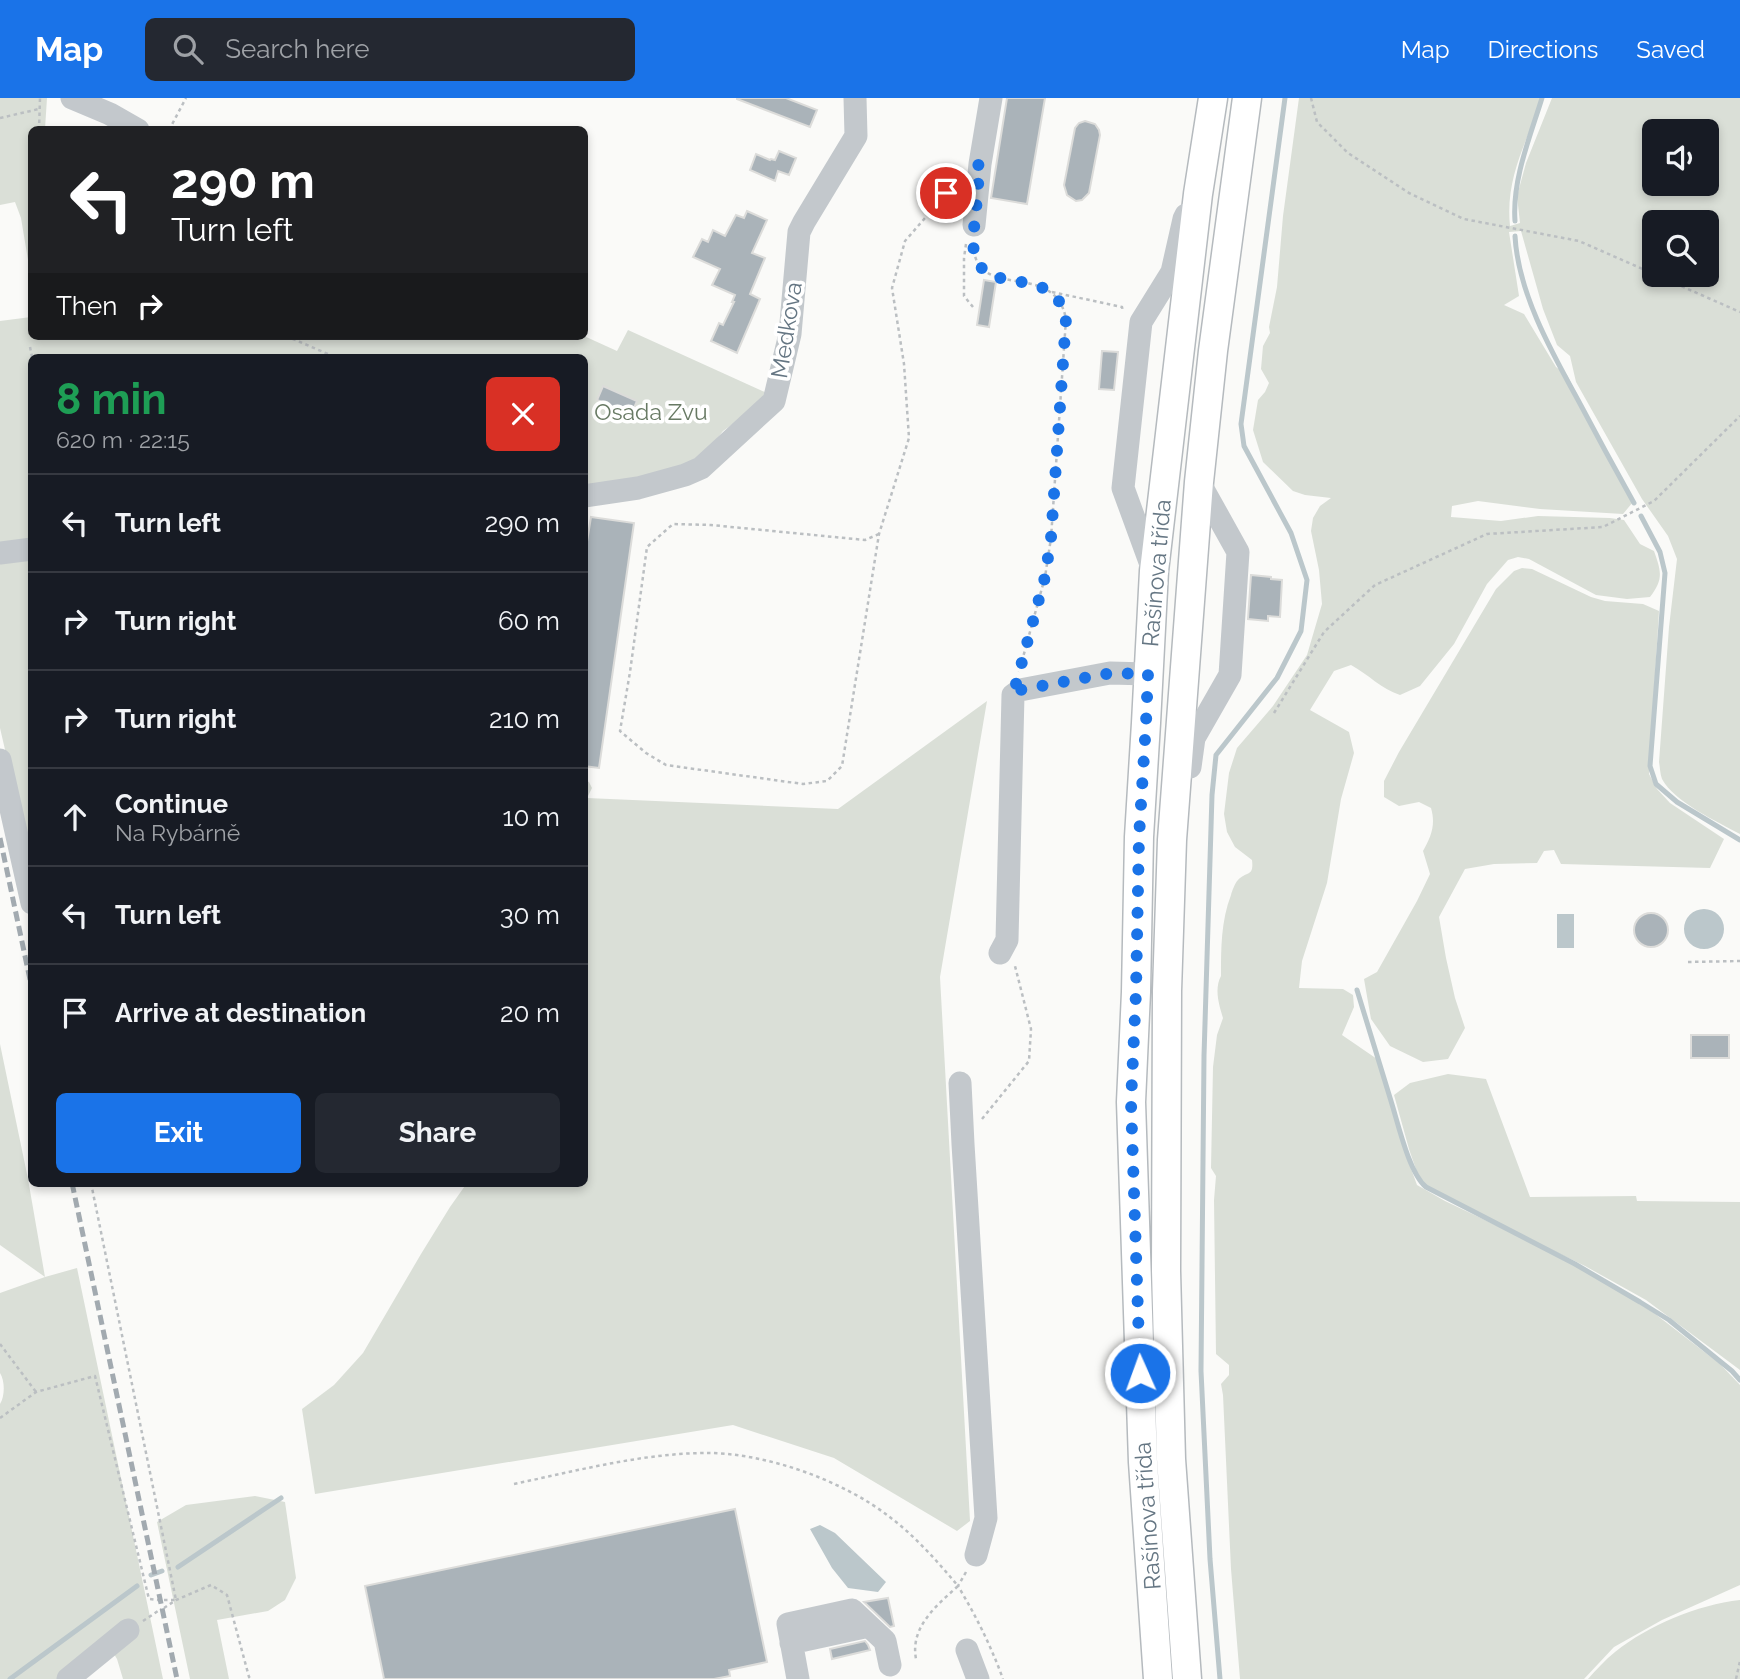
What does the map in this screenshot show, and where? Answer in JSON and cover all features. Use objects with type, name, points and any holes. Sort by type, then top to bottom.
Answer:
[{"type":"main road","name":"Rašínova třída","points":[[1158,1679],[1143,1462],[1131,1102],[1139,837],[1154,571],[1198,194],[1213,98]]},
{"type":"main road","name":"Rašínova třída","points":[[1187,1679],[1171,1459],[1166,1271],[1167,991],[1174,812],[1199,482],[1213,351],[1247,98]]},
{"type":"street","points":[[72,98],[131,126]]},
{"type":"street","name":"Medkova","points":[[588,495],[638,488],[701,468],[774,401],[790,334],[799,232],[856,136],[855,98]]},
{"type":"street","points":[[974,222],[991,98]]},
{"type":"street","points":[[1154,571],[1123,488],[1141,321],[1172,272],[1184,219],[1198,194]]},
{"type":"street","points":[[1174,812],[1188,783],[1194,738],[1230,675],[1238,552],[1199,482]]},
{"type":"street","points":[[0,553],[28,550]]},
{"type":"street","points":[[1003,947],[1013,695],[1020,690],[1111,673],[1148,674]]},
{"type":"street","points":[[0,760],[28,885]]},
{"type":"street","points":[[960,1083],[986,1518],[976,1555]]},
{"type":"street","points":[[798,1679],[788,1624],[852,1610],[885,1641],[890,1665]]},
{"type":"street","points":[[68,1679],[128,1630]]},
{"type":"street","points":[[967,1650],[978,1679]]},
{"type":"path","points":[[39,126],[40,98]]},
{"type":"path","points":[[171,126],[186,98]]},
{"type":"path","points":[[1311,98],[1317,122],[1348,153],[1409,193],[1465,219],[1579,241],[1642,268]]},
{"type":"path","points":[[0,118],[40,109]]},
{"type":"path","points":[[880,534],[864,540],[711,525],[673,524],[647,547],[620,731],[646,753],[666,765],[803,784],[827,781],[842,766],[880,534],[909,438],[904,364],[892,288],[905,240],[960,177],[980,164]]},
{"type":"path","points":[[973,307],[964,296],[964,258],[968,225],[974,222],[974,253],[987,274],[1122,307]]},
{"type":"path","points":[[1684,287],[1740,312]]},
{"type":"path","points":[[1013,695],[1045,577],[1051,538],[1066,319],[1061,304],[1052,292]]},
{"type":"path","points":[[295,340],[328,354]]},
{"type":"path","points":[[30,347],[31,354]]},
{"type":"path","points":[[1273,713],[1324,632],[1375,585],[1487,534],[1603,527],[1654,501],[1740,416]]},
{"type":"path","points":[[963,1144],[1029,1061],[1031,1029],[1019,978],[1003,947]]},
{"type":"path","points":[[1688,962],[1740,961]]},
{"type":"path","points":[[92,1187],[176,1600]]},
{"type":"path","points":[[0,1344],[36,1392]]},
{"type":"path","points":[[0,1418],[36,1392],[95,1376],[149,1599],[158,1600]]},
{"type":"path","points":[[514,1484],[626,1460],[704,1453],[764,1459],[825,1480],[890,1517],[917,1541],[958,1586],[993,1651],[1003,1679]]},
{"type":"path","points":[[916,1659],[914,1646],[928,1614],[962,1579]]},
{"type":"path","points":[[152,1615],[176,1600],[211,1584],[227,1595],[251,1679]]},
{"type":"path","points":[[164,1600],[176,1600]]},
{"type":"path","points":[[1736,1679],[1740,1661]]},
{"type":"green space","points":[[0,98],[47,98],[45,126],[28,126],[28,260],[21,218],[15,202],[0,205]]},
{"type":"green space","points":[[1299,98],[1542,98],[1514,176],[1509,208],[1510,226],[1520,223],[1517,196],[1526,163],[1552,98],[1740,98],[1740,834],[1676,796],[1662,779],[1659,762],[1677,559],[1668,536],[1642,499],[1576,382],[1570,356],[1557,345],[1543,309],[1521,231],[1509,232],[1519,296],[1504,305],[1524,314],[1556,367],[1567,375],[1633,502],[1623,514],[1540,509],[1478,501],[1452,506],[1451,517],[1501,521],[1538,516],[1624,520],[1640,544],[1654,551],[1660,570],[1658,585],[1650,597],[1627,599],[1596,595],[1529,559],[1518,557],[1508,560],[1487,584],[1454,644],[1420,686],[1400,695],[1351,665],[1334,671],[1310,710],[1349,732],[1354,753],[1341,799],[1327,883],[1302,961],[1299,988],[1343,989],[1353,995],[1354,1007],[1342,1035],[1377,1059],[1417,1185],[1599,1278],[1654,1313],[1720,1364],[1740,1385],[1740,1585],[1662,1620],[1614,1647],[1584,1679],[1240,1679],[1221,1384],[1229,1375],[1229,1365],[1216,1354],[1216,1176],[1211,1168],[1213,1067],[1217,1035],[1223,1018],[1218,992],[1223,925],[1235,885],[1251,871],[1252,860],[1235,847],[1227,832],[1224,814],[1229,773],[1237,748],[1273,706],[1307,655],[1322,604],[1311,531],[1313,518],[1320,506],[1331,498],[1293,491],[1263,462],[1253,430],[1258,400],[1269,383],[1261,369],[1263,346],[1270,333],[1283,216]]},
{"type":"green space","name":"Osada Zvu","points":[[28,317],[28,340],[588,340],[588,338],[617,351],[628,330],[769,394],[723,431],[696,465],[616,485],[588,484],[588,354],[28,354],[28,849],[0,728],[0,321]]},
{"type":"green space","points":[[1532,569],[1591,597],[1643,604],[1659,611],[1649,774],[1657,789],[1670,803],[1724,839],[1710,868],[1561,864],[1554,850],[1544,851],[1537,863],[1494,864],[1465,869],[1439,917],[1455,998],[1465,1028],[1448,1059],[1423,1062],[1390,1046],[1371,1019],[1364,979],[1377,972],[1430,874],[1423,851],[1432,831],[1431,808],[1419,802],[1399,806],[1384,797],[1384,781],[1496,589],[1514,571]]},
{"type":"green space","points":[[987,701],[940,977],[970,1521],[957,1531],[834,1458],[733,1425],[315,1494],[302,1409],[334,1385],[363,1353],[464,1187],[588,1187],[588,798],[838,809]]},
{"type":"green space","points":[[588,782],[592,788],[588,796]]},
{"type":"green space","points":[[0,1044],[45,1277],[0,1245]]},
{"type":"green space","points":[[1448,1074],[1486,1079],[1530,1197],[1636,1196],[1637,1201],[1740,1202],[1740,1370],[1646,1300],[1585,1266],[1442,1197],[1420,1181],[1394,1095],[1410,1083]]},
{"type":"green space","points":[[77,1268],[163,1679],[123,1679],[111,1649],[72,1679],[0,1679],[0,1404],[4,1388],[0,1373],[0,1293]]},
{"type":"green space","points":[[255,1496],[285,1502],[296,1578],[285,1600],[268,1611],[217,1620],[229,1679],[190,1679],[157,1522],[186,1505]]},
{"type":"green space","points":[[1740,1600],[1740,1679],[1588,1679],[1615,1652],[1658,1625],[1707,1606]]},
{"type":"shaded area","points":[[1704,909],[1712,910],[1718,915],[1723,921],[1723,937],[1718,943],[1712,948],[1704,949],[1696,948],[1690,943],[1685,937],[1684,929],[1685,921],[1690,915],[1696,910]]},
{"type":"shaded area","points":[[1557,914],[1574,914],[1574,948],[1557,948]]},
{"type":"shaded area","points":[[820,1525],[835,1533],[886,1582],[878,1592],[848,1588],[832,1568],[810,1529]]},
{"type":"building","points":[[737,98],[786,98],[817,110],[810,127]]},
{"type":"building","points":[[1007,98],[1045,98],[1027,204],[991,198]]},
{"type":"building","points":[[1085,121],[1095,124],[1100,135],[1089,193],[1082,200],[1076,201],[1067,195],[1064,185],[1075,128]]},
{"type":"building","points":[[779,151],[796,158],[789,175],[778,171],[775,181],[750,170],[756,154],[775,160]]},
{"type":"building","points":[[747,211],[767,220],[752,253],[765,258],[750,294],[760,299],[737,353],[711,341],[719,323],[723,325],[735,295],[712,285],[720,269],[693,257],[702,239],[708,242],[713,230],[725,236],[736,215],[744,218]]},
{"type":"building","points":[[984,280],[996,282],[989,327],[977,325]]},
{"type":"building","points":[[1102,351],[1118,352],[1114,390],[1099,389]]},
{"type":"building","points":[[603,386],[637,401],[631,415],[597,400]]},
{"type":"building","points":[[591,517],[634,523],[599,768],[588,767],[588,535]]},
{"type":"building","points":[[1251,575],[1282,580],[1280,617],[1268,616],[1268,621],[1248,619]]},
{"type":"building","points":[[1651,913],[1663,918],[1668,930],[1663,942],[1651,947],[1639,942],[1634,930],[1639,918]]},
{"type":"building","points":[[1691,1035],[1729,1035],[1729,1058],[1691,1058]]},
{"type":"building","points":[[735,1509],[767,1662],[729,1670],[730,1676],[714,1679],[384,1679],[365,1586]]},
{"type":"building","points":[[888,1598],[894,1626],[890,1627],[864,1602]]},
{"type":"building","points":[[865,1641],[870,1650],[832,1659],[830,1649]]},
{"type":"waterway","points":[[1220,1679],[1210,1559],[1201,1371],[1204,1056],[1212,795],[1216,755],[1277,678],[1301,631],[1307,580],[1291,533],[1244,446],[1241,424],[1285,98]]},
{"type":"waterway","points":[[1515,221],[1519,174],[1542,98]]},
{"type":"waterway","points":[[1515,236],[1522,278],[1538,321],[1557,362],[1634,503]]},
{"type":"waterway","points":[[1641,516],[1660,552],[1665,573],[1650,766],[1656,784],[1677,802],[1740,840]]},
{"type":"waterway","points":[[1357,990],[1405,1147],[1414,1171],[1426,1187],[1575,1264],[1640,1302],[1669,1320],[1740,1380]]},
{"type":"waterway","points":[[178,1567],[281,1498]]},
{"type":"waterway","points":[[151,1575],[162,1571]]},
{"type":"waterway","points":[[10,1679],[137,1586]]},
{"type":"railway","points":[[0,838],[28,970]]},
{"type":"railway","points":[[73,1187],[177,1679]]},
{"type":"route","points":[[946,193],[960,177],[980,164],[973,246],[977,260],[987,274],[1041,286],[1052,292],[1061,304],[1066,319],[1051,538],[1045,577],[1013,695],[1020,690],[1111,673],[1148,674],[1139,837],[1131,1102],[1140,1373]]}]
